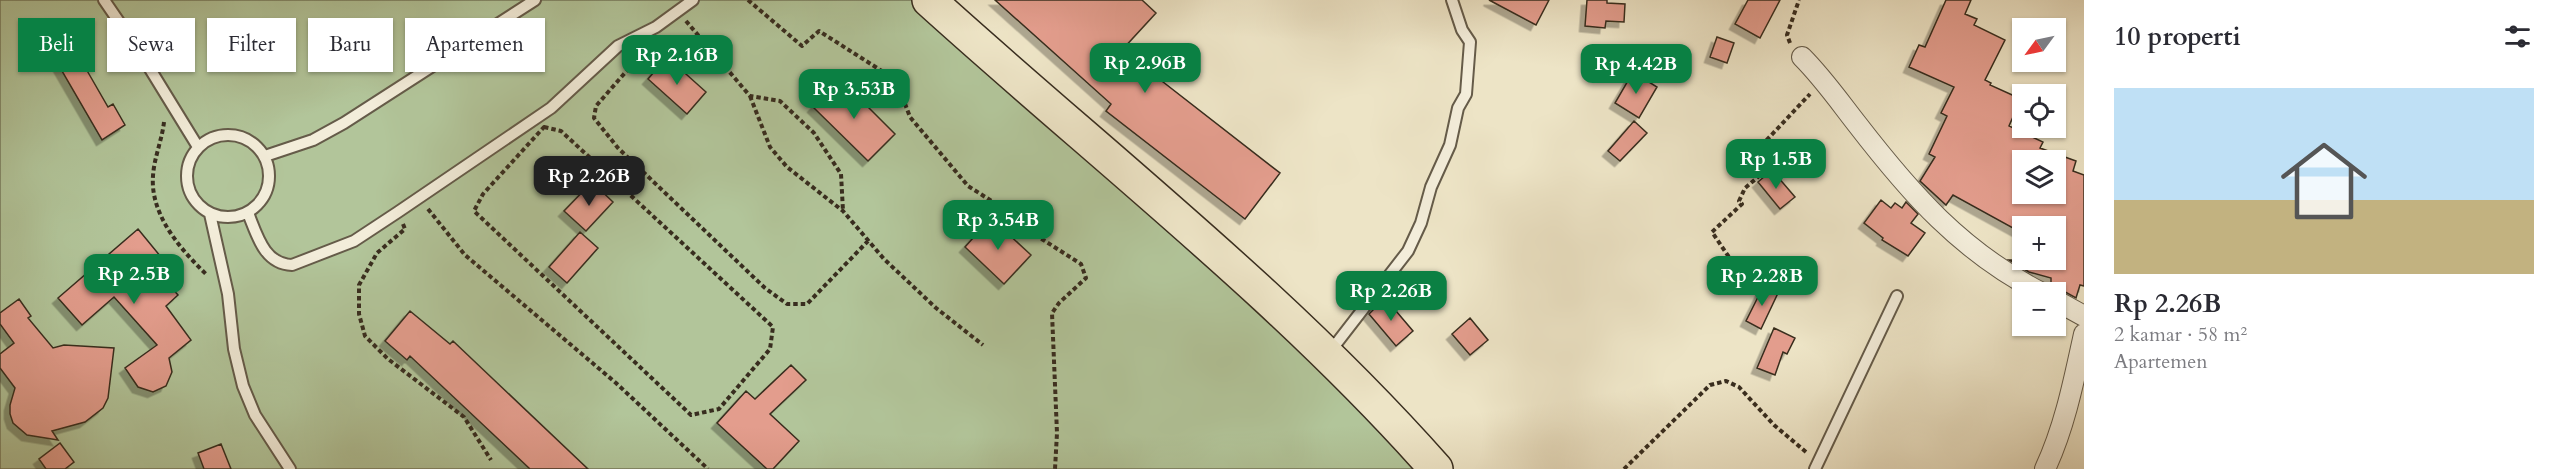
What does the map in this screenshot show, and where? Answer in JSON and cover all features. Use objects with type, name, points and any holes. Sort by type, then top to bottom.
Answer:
[{"type":"highway","points":[[929,0],[1086,139],[1190,226],[1327,355],[1436,469]]},
{"type":"street","points":[[1802,57],[1823,78],[1858,126],[1953,235],[2022,282]]},
{"type":"street","points":[[2066,306],[2084,316]]},
{"type":"street","points":[[2045,469],[2056,445],[2068,404],[2084,334]]},
{"type":"lane","points":[[104,0],[198,147]]},
{"type":"lane","points":[[265,156],[313,140],[344,123],[534,0]]},
{"type":"lane","points":[[248,213],[268,255],[282,264],[292,265],[354,241],[551,108],[618,46],[656,27],[693,0]]},
{"type":"lane","points":[[1327,355],[1408,251],[1421,223],[1431,187],[1450,145],[1458,108],[1466,94],[1470,42],[1462,30],[1452,0]]},
{"type":"lane","points":[[210,214],[236,218],[248,213],[266,195],[269,175],[265,156],[246,139],[233,135],[208,139],[190,158],[187,184],[191,196],[210,214],[228,294],[234,350],[243,386],[255,415],[290,469]]},
{"type":"lane","points":[[1816,467],[1897,296]]},
{"type":"path","points":[[748,0],[802,46],[819,31],[896,80],[910,117],[968,186],[1001,207],[1037,236],[1081,264],[1086,278],[1059,303],[1052,313],[1057,433],[1055,469]]},
{"type":"path","points":[[1799,0],[1787,35],[1791,46],[1802,57]]},
{"type":"path","points":[[678,12],[750,96],[770,147],[787,167],[843,211],[868,241],[936,308],[983,345]]},
{"type":"path","points":[[656,27],[657,39],[596,106],[594,118],[618,148],[765,288],[788,304],[807,304],[868,241]]},
{"type":"path","points":[[1754,294],[1712,232],[1742,204],[1739,201],[1745,188],[1758,177],[1759,169],[1747,161],[1823,78]]},
{"type":"path","points":[[750,96],[780,101],[814,133],[841,174],[843,211]]},
{"type":"path","points":[[168,100],[153,176],[154,199],[172,236],[206,274],[228,294]]},
{"type":"path","points":[[544,127],[561,131],[773,327],[770,349],[719,409],[691,415],[474,211],[483,194],[544,127]]},
{"type":"path","points":[[419,198],[465,255],[616,383],[708,469]]},
{"type":"path","points":[[398,212],[405,229],[377,253],[359,285],[359,314],[365,336],[388,359],[464,417],[491,460]]},
{"type":"path","points":[[1624,469],[1710,385],[1726,381],[1739,387],[1761,412],[1801,446],[1816,467]]},
{"type":"green space","points":[[0,0],[915,0],[1181,231],[1420,469],[0,469]]},
{"type":"building","points":[[995,0],[1142,0],[1156,13],[1122,50],[1280,173],[1245,219],[1106,111],[1111,104]]},
{"type":"building","points":[[1489,0],[1549,0],[1536,25]]},
{"type":"building","points":[[1587,0],[1607,0],[1607,3],[1625,4],[1624,22],[1606,21],[1605,28],[1585,26]]},
{"type":"building","points":[[1748,0],[1780,0],[1760,38],[1735,24]]},
{"type":"building","points":[[1946,0],[1971,0],[1965,14],[1977,19],[1974,25],[2005,40],[1985,80],[1991,83],[1990,85],[2012,95],[2012,119],[2009,126],[2012,127],[2012,138],[2034,138],[2043,142],[2040,148],[2046,150],[2012,150],[2012,204],[2066,204],[2066,157],[2076,161],[2073,171],[2084,175],[2084,286],[2080,285],[2076,298],[2066,292],[2066,282],[2051,282],[2051,278],[2026,270],[2066,270],[2066,216],[2012,216],[2012,227],[1953,195],[1946,205],[1920,181],[1935,157],[1929,154],[1947,116],[1941,113],[1954,87],[1909,67],[1919,45],[1925,47]]},
{"type":"building","points":[[1717,37],[1734,43],[1727,63],[1710,57]]},
{"type":"building","points":[[667,57],[706,92],[687,114],[648,79]]},
{"type":"building","points":[[63,72],[88,72],[108,107],[113,104],[125,125],[102,140]]},
{"type":"building","points":[[1633,72],[1657,87],[1639,118],[1615,103]]},
{"type":"building","points":[[840,79],[895,134],[868,161],[813,107]]},
{"type":"building","points":[[1634,121],[1647,133],[1620,161],[1608,151]]},
{"type":"building","points":[[1772,170],[1795,197],[1780,209],[1758,182]]},
{"type":"building","points":[[592,182],[613,202],[586,231],[564,211]]},
{"type":"building","points":[[1881,200],[1891,208],[1895,203],[1902,208],[1906,202],[1918,214],[1911,223],[1925,233],[1908,256],[1882,240],[1883,238],[1864,223]]},
{"type":"building","points":[[991,218],[1031,255],[1004,284],[965,247]]},
{"type":"building","points":[[138,229],[161,257],[151,265],[178,295],[166,306],[191,340],[169,358],[172,372],[166,386],[153,392],[138,387],[125,368],[157,345],[114,297],[82,325],[58,298]]},
{"type":"building","points":[[580,232],[598,248],[567,283],[549,267]]},
{"type":"building","points":[[1764,285],[1778,293],[1761,329],[1746,321]]},
{"type":"building","points":[[1385,298],[1413,331],[1396,346],[1369,314]]},
{"type":"building","points":[[19,299],[31,316],[28,318],[53,348],[64,345],[114,348],[108,398],[103,408],[85,422],[52,431],[58,440],[27,435],[13,423],[10,414],[15,388],[0,368],[0,354],[14,343],[0,324],[0,313]]},
{"type":"building","points":[[410,311],[450,344],[453,341],[588,469],[530,469],[410,356],[407,360],[385,341]]},
{"type":"building","points":[[1470,318],[1488,340],[1470,355],[1452,334]]},
{"type":"building","points":[[1774,328],[1795,338],[1787,354],[1783,352],[1775,375],[1757,368]]},
{"type":"building","points":[[791,365],[806,380],[770,414],[799,441],[773,469],[767,469],[717,423],[746,391],[755,399]]},
{"type":"building","points":[[60,443],[74,462],[65,469],[46,469],[39,459]]},
{"type":"building","points":[[221,444],[231,469],[204,469],[198,453]]}]
